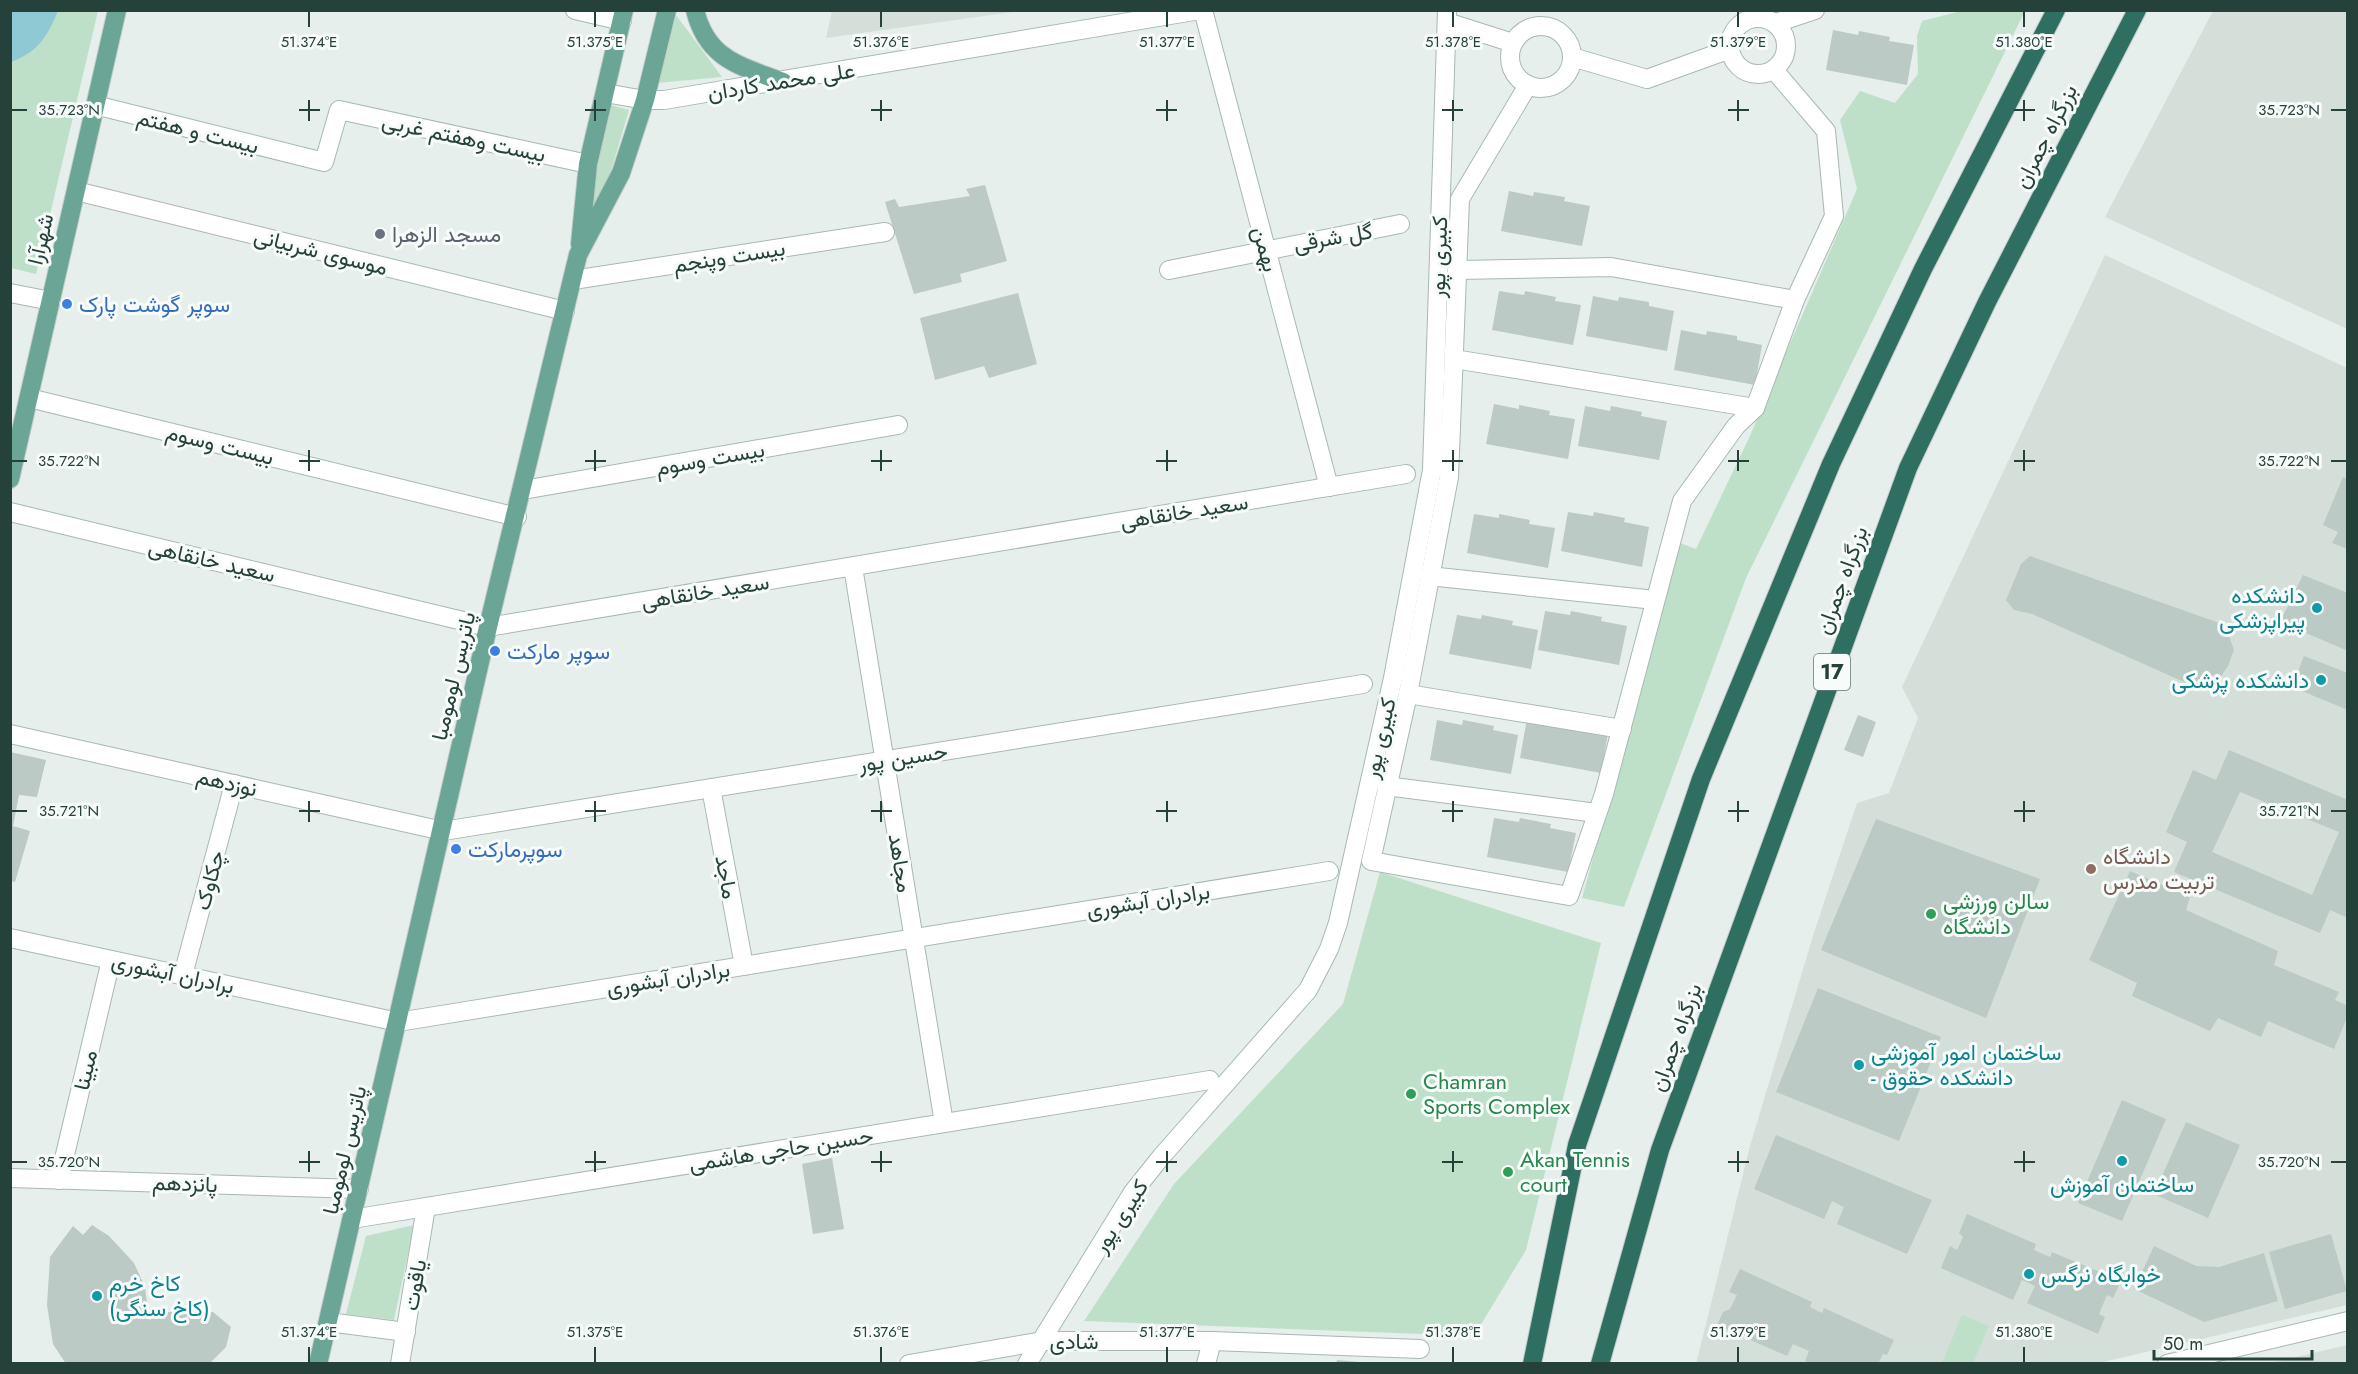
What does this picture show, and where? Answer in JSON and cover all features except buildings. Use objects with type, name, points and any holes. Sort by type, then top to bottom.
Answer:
[{"type":"highway","points":[[1532,1364],[1577,1145],[1701,778],[1831,464],[1923,269],[2056,10]]},
{"type":"highway","name":"بزرگراه چمران","points":[[1600,1364],[1660,1150],[1908,468],[1987,302],[2137,10]]},
{"type":"main road","name":"شهرآرا","points":[[10,479],[117,10]]},
{"type":"main road","name":"پاتریس لومومبا","points":[[318,1364],[443,831],[488,627],[517,517],[578,255],[621,173],[645,100],[667,10]]},
{"type":"main road","points":[[695,10],[699,25],[711,47],[730,62],[783,82]]},
{"type":"main road","points":[[578,255],[588,164],[623,16]]},
{"type":"street","points":[[575,10],[623,16]]},
{"type":"street","name":"علی محمد کاردان","points":[[605,93],[645,100],[664,100],[783,82],[1201,10]]},
{"type":"street","name":"بهمن","points":[[1201,10],[1329,487]]},
{"type":"street","points":[[1776,23],[1815,10]]},
{"type":"street","points":[[1447,16],[1514,43]]},
{"type":"street","name":"کبیری پور","points":[[1027,1364],[1133,1192],[1308,990],[1329,949],[1338,923],[1393,678],[1432,470],[1447,16]]},
{"type":"street","points":[[1738,17],[1759,17],[1776,23],[1786,38],[1785,56],[1773,70],[1755,74],[1746,71],[1733,58],[1730,49],[1738,17]]},
{"type":"street","points":[[1547,27],[1566,37],[1572,57],[1571,68],[1558,84],[1538,88],[1528,85],[1514,72],[1510,52],[1514,43],[1528,29],[1547,27]]},
{"type":"street","points":[[1572,57],[1647,79],[1730,49]]},
{"type":"street","points":[[1528,85],[1460,199],[1449,477],[1408,694],[1371,861],[1569,896],[1598,813],[1682,501],[1736,426],[1755,408],[1795,300],[1834,216],[1826,131],[1773,70]]},
{"type":"street","name":"بیست و هفتم","points":[[95,105],[324,162]]},
{"type":"street","name":"بیست وهفتم غربی","points":[[324,162],[339,110],[588,164]]},
{"type":"street","name":"موسوی شربیانی","points":[[76,191],[565,311]]},
{"type":"street","name":"گل شرقی","points":[[1168,270],[1400,224]]},
{"type":"street","name":"بیست وپنجم","points":[[573,280],[885,232]]},
{"type":"street","points":[[1457,270],[1611,267],[1795,300]]},
{"type":"street","points":[[10,293],[51,301]]},
{"type":"street","points":[[1454,359],[1755,408]]},
{"type":"street","name":"بیست وسوم","points":[[29,398],[517,517]]},
{"type":"street","name":"بیست وسوم","points":[[523,490],[898,425]]},
{"type":"street","name":"سعید خانقاهی","points":[[10,512],[488,627],[1406,474]]},
{"type":"street","name":"مجاهد","points":[[853,567],[944,1123]]},
{"type":"street","points":[[1429,576],[1656,600]]},
{"type":"street","name":"حسین پور","points":[[443,831],[1364,684]]},
{"type":"street","points":[[1408,694],[1622,729]]},
{"type":"street","name":"نوزدهم","points":[[10,734],[443,831]]},
{"type":"street","name":"چکاوک","points":[[183,975],[234,784]]},
{"type":"street","points":[[1386,786],[1598,813]]},
{"type":"street","name":"ماجد","points":[[711,788],[744,966]]},
{"type":"street","name":"برادران آبشوری","points":[[10,938],[398,1022],[1329,871]]},
{"type":"street","name":"مبینا","points":[[59,1180],[111,960]]},
{"type":"street","name":"حسین حاجی هاشمی","points":[[352,1219],[1210,1080]]},
{"type":"street","name":"پانزدهم","points":[[10,1178],[359,1189]]},
{"type":"street","name":"یاقوت","points":[[400,1364],[426,1207]]},
{"type":"street","points":[[2167,1364],[2348,1321]]},
{"type":"street","points":[[328,1322],[406,1332]]},
{"type":"street","name":"شادی","points":[[909,1364],[1042,1341],[1212,1341],[1420,1349]]},
{"type":"street","points":[[1206,1364],[1212,1341]]},
{"type":"shaded area","points":[[832,10],[1020,11],[826,38]]},
{"type":"shaded area","points":[[2213,11],[2347,11],[2347,329],[2105,217]]},
{"type":"shaded area","name":"دانشگاه تربیت مدرس","points":[[2105,255],[2347,368],[2347,1305],[2099,1363],[1696,1364],[1750,1146],[1813,936],[1857,803],[1889,793],[1918,718],[1902,687]]},
{"type":"shaded area","points":[[2347,1345],[2347,1363],[2271,1363]]},
{"type":"green space","points":[[11,11],[98,11],[36,274],[11,268]]},
{"type":"green space","points":[[1961,11],[2025,11],[1746,578],[1624,907],[1582,898],[1680,543],[1696,549],[1749,438],[1857,189],[1840,120],[1860,91],[1895,103],[1918,74],[1917,36],[1922,21]]},
{"type":"green space","points":[[676,15],[722,77],[657,83]]},
{"type":"green space","points":[[610,105],[629,110],[602,201],[586,229],[588,196]]},
{"type":"green space","name":"Chamran Sports Complex","points":[[1380,872],[1601,943],[1526,1250],[1474,1336],[1084,1321],[1174,1184],[1343,1004]]},
{"type":"green space","points":[[414,1225],[394,1320],[346,1314],[366,1236]]},
{"type":"green space","points":[[1962,1315],[1989,1326],[1973,1363],[1942,1363]]},
{"type":"water","points":[[11,10],[58,11],[50,29],[35,48],[11,62]]},
{"type":"place","name":"مسجد الزهرا","points":[[380,234]]},
{"type":"place","name":"سوپر گوشت پارک","points":[[67,304]]},
{"type":"place","name":"دانشکده پیراپزشکی","points":[[2317,608]]},
{"type":"place","name":"سوپر مارکت","points":[[495,651]]},
{"type":"place","name":"دانشکده پزشکی","points":[[2321,680]]},
{"type":"place","name":"سوپرمارکت","points":[[456,849]]},
{"type":"place","name":"دانشگاه تربیت مدرس","points":[[2091,869]]},
{"type":"place","name":"سالن ورزشی دانشگاه","points":[[1931,914]]},
{"type":"place","name":"ساختمان امور آموزشی - دانشکده حقوق","points":[[1859,1065]]},
{"type":"place","name":"Chamran Sports Complex","points":[[1411,1094]]},
{"type":"place","name":"ساختمان آموزش","points":[[2122,1161]]},
{"type":"place","name":"Akan Tennis court","points":[[1508,1172]]},
{"type":"place","name":"خوابگاه نرگس","points":[[2029,1274]]},
{"type":"place","name":"کاخ خرم (کاخ سنگی)","points":[[97,1296]]}]
